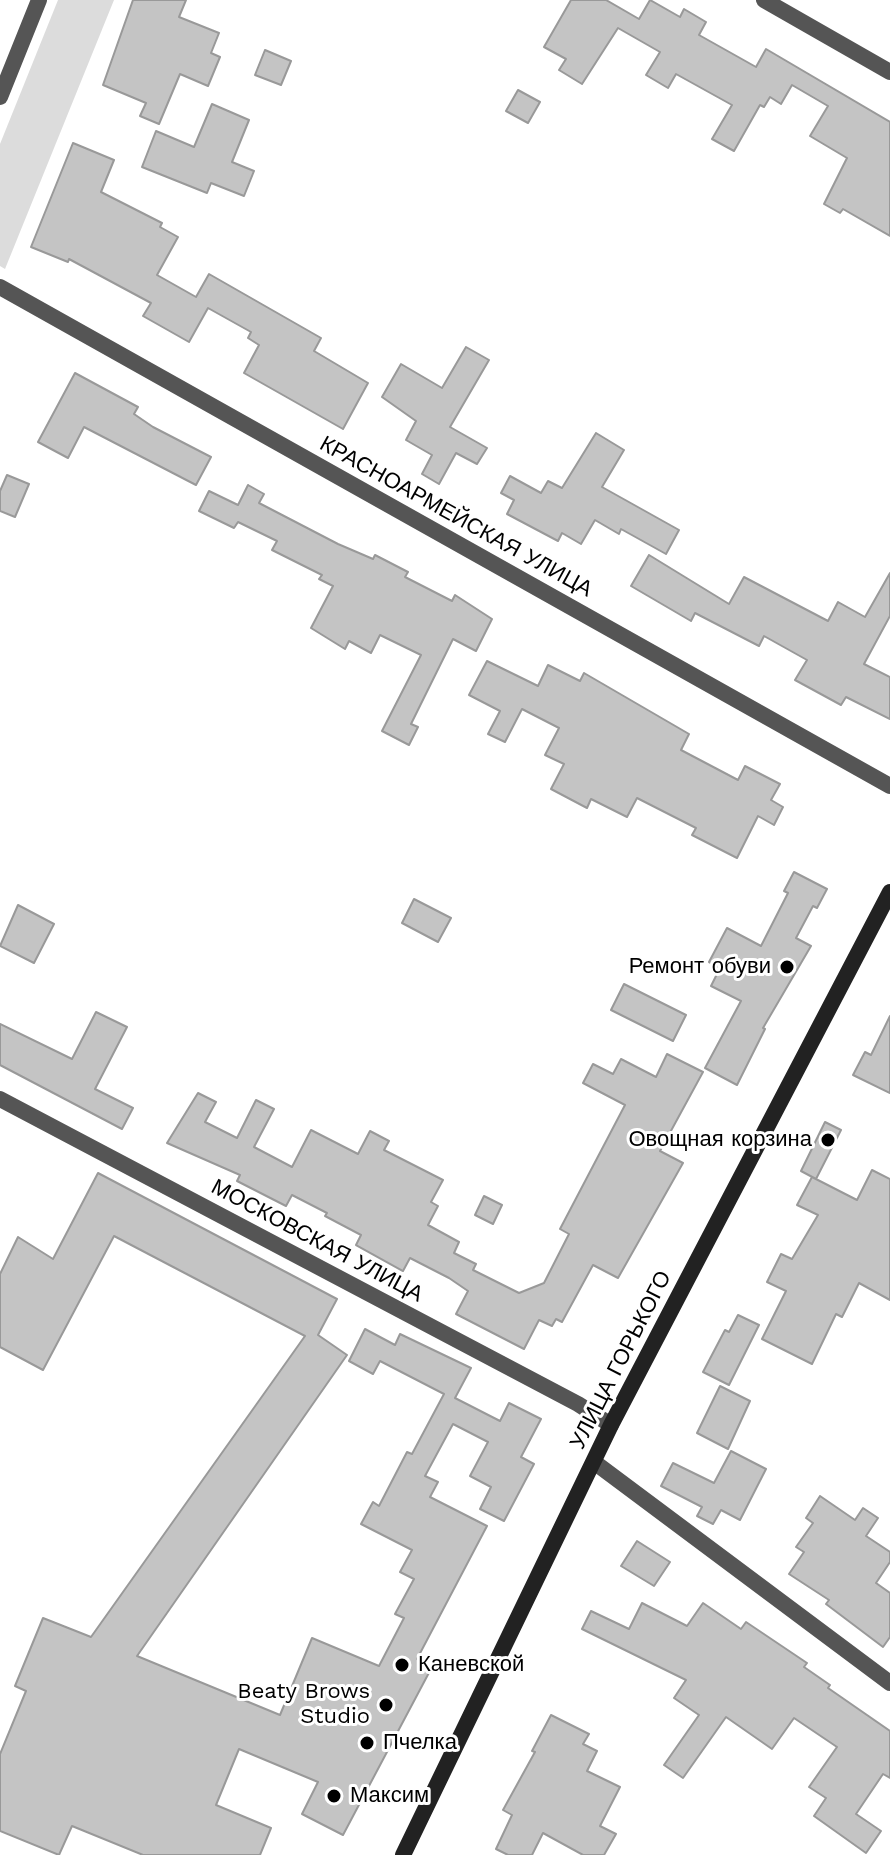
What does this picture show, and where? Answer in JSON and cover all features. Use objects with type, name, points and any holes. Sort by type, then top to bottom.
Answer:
[{"type":"main road","name":"УЛИЦА ГОРЬКОГО","points":[[403,1855],[611,1425],[890,892]]},
{"type":"street","points":[[0,97],[39,0]]},
{"type":"street","points":[[764,0],[890,72]]},
{"type":"street","name":"КРАСНОАРМЕЙСКАЯ УЛИЦА","points":[[0,287],[890,786]]},
{"type":"street","name":"МОСКОВСКАЯ УЛИЦА","points":[[0,1099],[578,1404],[611,1425]]},
{"type":"street","points":[[594,1462],[890,1683]]},
{"type":"shaded area","points":[[58,0],[114,0],[5,269],[0,266],[0,144]]},
{"type":"building","points":[[133,0],[186,0],[179,17],[219,33],[211,53],[220,57],[208,86],[180,74],[159,124],[140,116],[146,103],[103,85]]},
{"type":"building","points":[[571,0],[606,0],[639,19],[650,0],[680,17],[684,9],[706,22],[699,35],[756,67],[766,49],[890,122],[890,236],[843,209],[840,213],[824,204],[847,158],[810,136],[828,106],[792,85],[781,104],[770,97],[764,107],[760,105],[734,151],[712,139],[732,105],[676,74],[668,88],[646,75],[660,52],[618,28],[582,84],[559,70],[566,59],[544,47]]},
{"type":"building","points":[[265,50],[291,61],[281,85],[255,75]]},
{"type":"building","points":[[518,90],[540,102],[528,123],[506,111]]},
{"type":"building","points":[[212,104],[249,120],[232,162],[254,171],[244,196],[211,183],[207,193],[142,167],[156,131],[194,147]]},
{"type":"building","points":[[73,143],[114,160],[101,192],[162,223],[160,227],[178,237],[157,275],[196,297],[209,274],[321,338],[314,351],[368,383],[343,429],[244,373],[259,345],[248,338],[251,332],[208,308],[189,342],[143,316],[151,303],[69,259],[68,262],[31,247]]},
{"type":"building","points":[[466,347],[489,360],[450,427],[487,448],[477,464],[456,453],[439,484],[422,474],[432,455],[406,440],[416,421],[382,397],[401,364],[442,388]]},
{"type":"building","points":[[75,373],[138,407],[134,414],[153,427],[211,457],[196,485],[84,427],[68,458],[38,442]]},
{"type":"building","points":[[596,433],[624,450],[602,487],[679,530],[666,554],[621,529],[619,534],[595,520],[581,544],[562,533],[558,541],[507,514],[514,500],[501,493],[510,476],[541,493],[548,481],[562,488]]},
{"type":"building","points":[[7,475],[29,484],[15,517],[0,511],[0,491]]},
{"type":"building","points":[[248,485],[264,494],[259,503],[338,544],[373,559],[375,555],[408,572],[405,577],[452,601],[455,595],[492,619],[476,651],[453,639],[411,724],[418,727],[409,745],[382,731],[421,655],[380,635],[371,653],[349,641],[345,649],[311,628],[333,586],[319,579],[322,575],[272,550],[277,541],[238,522],[234,528],[199,511],[209,491],[238,505]]},
{"type":"building","points":[[649,555],[729,604],[744,577],[828,621],[838,602],[865,617],[890,573],[890,616],[864,664],[890,677],[890,719],[846,697],[841,705],[795,680],[807,660],[764,636],[759,646],[695,613],[691,621],[631,586]]},
{"type":"building","points":[[487,661],[538,686],[548,665],[580,681],[584,673],[689,734],[681,750],[738,780],[745,766],[780,784],[771,800],[783,807],[774,825],[758,816],[737,858],[692,835],[696,828],[637,798],[627,817],[591,799],[587,808],[551,789],[564,764],[545,755],[559,728],[522,709],[505,742],[488,734],[500,711],[469,695]]},
{"type":"building","points":[[794,872],[827,889],[817,908],[813,906],[796,938],[811,946],[763,1028],[737,1085],[705,1068],[741,1001],[711,986],[720,968],[709,962],[727,928],[761,946],[788,893],[784,891]]},
{"type":"building","points":[[414,899],[451,918],[438,942],[402,923]]},
{"type":"building","points":[[18,905],[54,924],[34,963],[0,946]]},
{"type":"building","points":[[624,984],[686,1015],[673,1041],[611,1010]]},
{"type":"building","points":[[96,1012],[127,1027],[95,1089],[133,1108],[122,1129],[0,1065],[0,1024],[72,1059]]},
{"type":"building","points":[[890,1016],[890,1093],[853,1075],[865,1052],[871,1055]]},
{"type":"building","points":[[667,1054],[703,1072],[660,1151],[683,1163],[618,1278],[593,1265],[562,1322],[556,1319],[552,1326],[539,1320],[524,1349],[456,1314],[468,1291],[449,1278],[410,1258],[403,1271],[356,1245],[361,1235],[325,1216],[327,1213],[292,1195],[286,1206],[237,1181],[240,1175],[167,1143],[198,1093],[216,1102],[205,1122],[237,1138],[256,1100],[274,1109],[254,1147],[292,1167],[311,1130],[358,1154],[370,1131],[389,1141],[384,1150],[443,1180],[431,1202],[438,1206],[428,1225],[459,1242],[454,1253],[476,1264],[473,1270],[519,1293],[544,1283],[569,1234],[560,1229],[625,1105],[583,1083],[593,1064],[613,1074],[621,1059],[656,1077]]},
{"type":"building","points":[[825,1122],[841,1130],[816,1179],[801,1171]]},
{"type":"building","points":[[872,1170],[890,1179],[890,1300],[859,1283],[842,1317],[836,1314],[812,1364],[762,1339],[786,1291],[767,1282],[781,1254],[792,1259],[818,1215],[797,1205],[812,1177],[857,1200]]},
{"type":"building","points":[[98,1173],[337,1299],[318,1335],[347,1355],[137,1656],[280,1715],[312,1638],[379,1666],[404,1618],[395,1614],[414,1579],[400,1572],[412,1550],[361,1524],[373,1502],[379,1506],[407,1452],[412,1454],[444,1394],[380,1361],[373,1374],[349,1361],[365,1329],[395,1345],[400,1334],[471,1368],[455,1398],[500,1421],[509,1403],[541,1419],[521,1457],[534,1464],[504,1521],[480,1509],[491,1487],[470,1476],[488,1442],[453,1424],[425,1476],[438,1482],[430,1497],[487,1526],[417,1659],[432,1667],[343,1835],[302,1814],[318,1782],[239,1749],[216,1805],[271,1828],[260,1855],[143,1855],[72,1826],[59,1855],[0,1831],[0,1754],[26,1691],[15,1686],[43,1618],[91,1637],[305,1336],[114,1236],[43,1370],[0,1347],[0,1274],[18,1237],[53,1259]]},
{"type":"building","points":[[484,1196],[502,1205],[493,1224],[475,1215]]},
{"type":"building","points":[[738,1315],[759,1325],[729,1385],[703,1372],[725,1330],[729,1332]]},
{"type":"building","points":[[720,1386],[750,1401],[728,1449],[697,1433]]},
{"type":"building","points":[[731,1451],[766,1469],[740,1520],[721,1510],[713,1524],[697,1516],[702,1507],[661,1486],[673,1463],[714,1483]]},
{"type":"building","points":[[820,1496],[855,1520],[863,1508],[878,1518],[866,1536],[890,1552],[890,1562],[876,1583],[890,1593],[890,1637],[883,1647],[826,1604],[829,1600],[789,1574],[804,1552],[796,1547],[813,1523],[806,1518]]},
{"type":"building","points":[[637,1541],[670,1562],[654,1586],[621,1566]]},
{"type":"building","points":[[642,1603],[687,1626],[703,1603],[741,1629],[746,1622],[807,1663],[804,1667],[830,1685],[828,1688],[890,1731],[890,1778],[883,1774],[856,1814],[881,1831],[866,1853],[814,1816],[826,1798],[809,1787],[837,1747],[794,1718],[772,1749],[726,1717],[683,1778],[664,1765],[699,1715],[674,1698],[686,1680],[582,1629],[591,1611],[629,1629]]},
{"type":"building","points":[[551,1715],[589,1734],[583,1744],[597,1751],[587,1771],[620,1787],[600,1826],[616,1834],[604,1855],[583,1855],[543,1833],[532,1855],[508,1855],[496,1849],[512,1815],[503,1810],[535,1752],[532,1751]]},
{"type":"place","name":"Ремонт обуви","points":[[787,967]]},
{"type":"place","name":"Овощная корзина","points":[[828,1140]]},
{"type":"place","name":"Каневской","points":[[402,1665]]},
{"type":"place","name":"Beaty Brows Studio","points":[[386,1705]]},
{"type":"place","name":"Пчелка","points":[[367,1743]]},
{"type":"place","name":"Максим","points":[[334,1796]]}]
